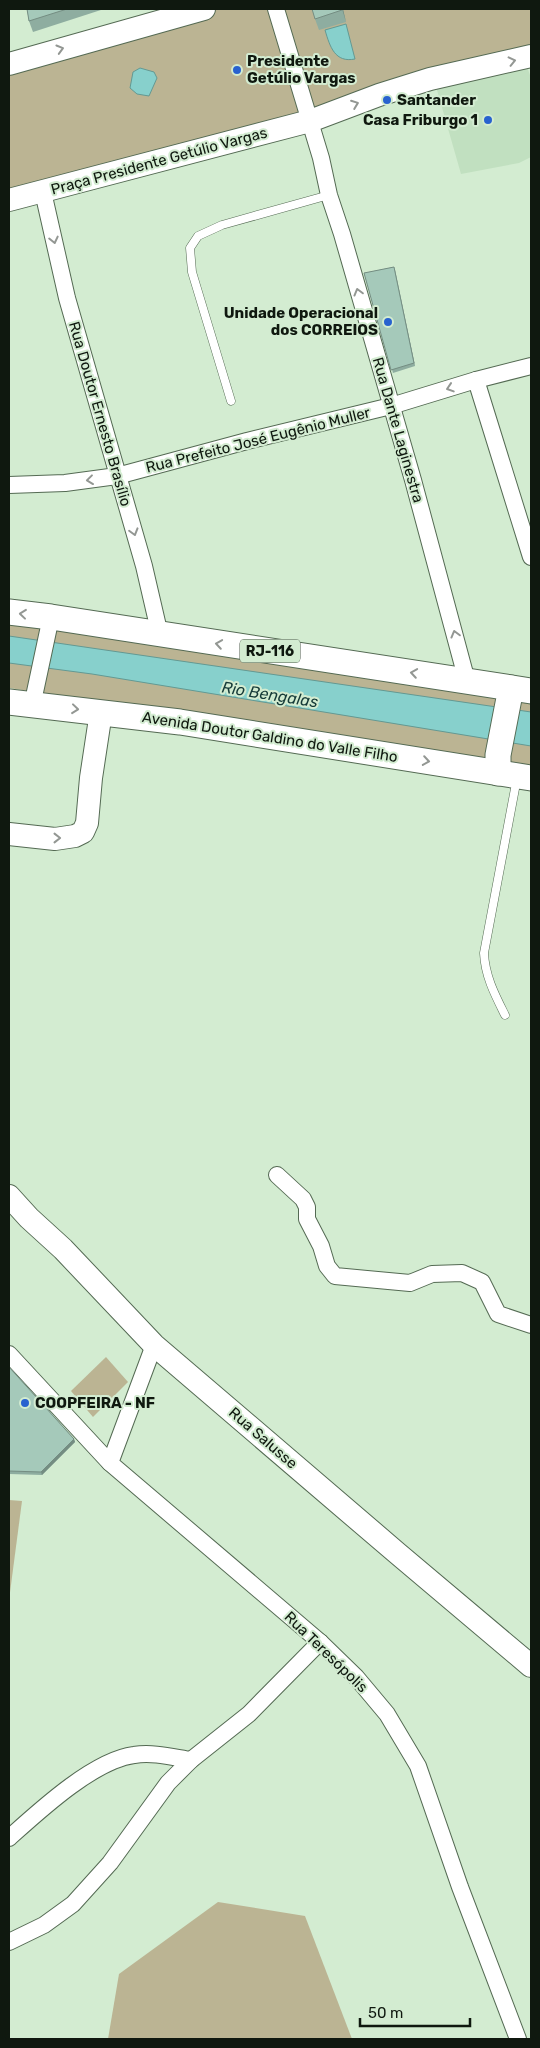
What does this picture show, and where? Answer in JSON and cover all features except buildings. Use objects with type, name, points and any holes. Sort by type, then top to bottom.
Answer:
[{"type":"main road","name":"RJ-116","points":[[9,612],[467,681],[517,694]]},
{"type":"main road","points":[[511,771],[517,694]]},
{"type":"main road","name":"Avenida Doutor Galdino do Valle Filho","points":[[20,704],[180,722],[511,771]]},
{"type":"street","points":[[10,59],[204,9]]},
{"type":"street","name":"Rua Dante Laginestra","points":[[276,9],[321,158],[328,195],[342,234],[413,480],[467,681]]},
{"type":"street","name":"Praça Presidente Getúlio Vargas","points":[[9,200],[310,121],[379,95],[430,79],[531,56]]},
{"type":"street","name":"Rua Doutor Ernesto Brasílio","points":[[43,192],[67,298],[144,566],[160,635]]},
{"type":"street","name":"Rua Prefeito José Eugênio Muller","points":[[9,485],[65,483],[117,476],[246,441],[391,406],[476,380],[531,366]]},
{"type":"street","points":[[476,380],[531,557]]},
{"type":"street","points":[[20,704],[51,617]]},
{"type":"street","points":[[9,834],[55,839],[75,836],[83,832],[87,823],[91,778],[101,712]]},
{"type":"street","points":[[277,1175],[303,1199],[307,1208],[307,1219],[327,1266],[335,1276],[410,1284],[432,1274],[462,1273],[482,1282],[498,1314],[531,1325]]},
{"type":"street","name":"Rua Salusse","points":[[9,1196],[29,1218],[63,1249],[154,1345],[397,1554],[531,1666]]},
{"type":"street","points":[[110,1463],[154,1345]]},
{"type":"street","name":"Rua Teresópolis","points":[[9,1354],[110,1463],[320,1642],[356,1677],[387,1714],[418,1766],[460,1887],[518,2039]]},
{"type":"street","points":[[9,1942],[44,1925],[73,1904],[110,1864],[168,1784],[191,1760],[249,1714],[320,1642]]},
{"type":"street","points":[[9,1838],[65,1791],[113,1761],[133,1755],[154,1754],[191,1760]]},
{"type":"lane","points":[[231,401],[192,272],[190,248],[193,242],[206,231],[328,195]]},
{"type":"lane","points":[[505,1015],[490,986],[484,964],[484,952],[511,771]]},
{"type":"shaded area","points":[[204,9],[531,9],[531,56],[9,200],[9,64]]},
{"type":"shaded area","name":"Casa Friburgo 1","points":[[524,58],[531,78],[531,157],[519,163],[461,174],[435,83]]},
{"type":"shaded area","points":[[9,621],[531,699],[531,765],[9,688]]},
{"type":"shaded area","points":[[106,1357],[128,1382],[93,1417],[71,1391]]},
{"type":"shaded area","points":[[9,1500],[22,1501],[9,1600]]},
{"type":"shaded area","points":[[218,1902],[305,1916],[352,2039],[108,2039],[119,1974]]},
{"type":"water","points":[[346,24],[355,59],[348,60],[338,56],[331,48],[325,30]]},
{"type":"water","points":[[140,68],[154,72],[157,78],[149,96],[137,94],[130,88],[133,72]]},
{"type":"water","name":"Rio Bengalas","points":[[9,636],[531,712],[531,746],[92,674],[9,663]]},
{"type":"place","name":"Presidente Getúlio Vargas","points":[[237,70]]},
{"type":"place","name":"Santander","points":[[387,100]]},
{"type":"place","name":"Casa Friburgo 1","points":[[488,120]]},
{"type":"place","name":"Unidade Operacional dos CORREIOS","points":[[388,322]]},
{"type":"place","name":"COOPFEIRA - NF","points":[[25,1403]]}]
